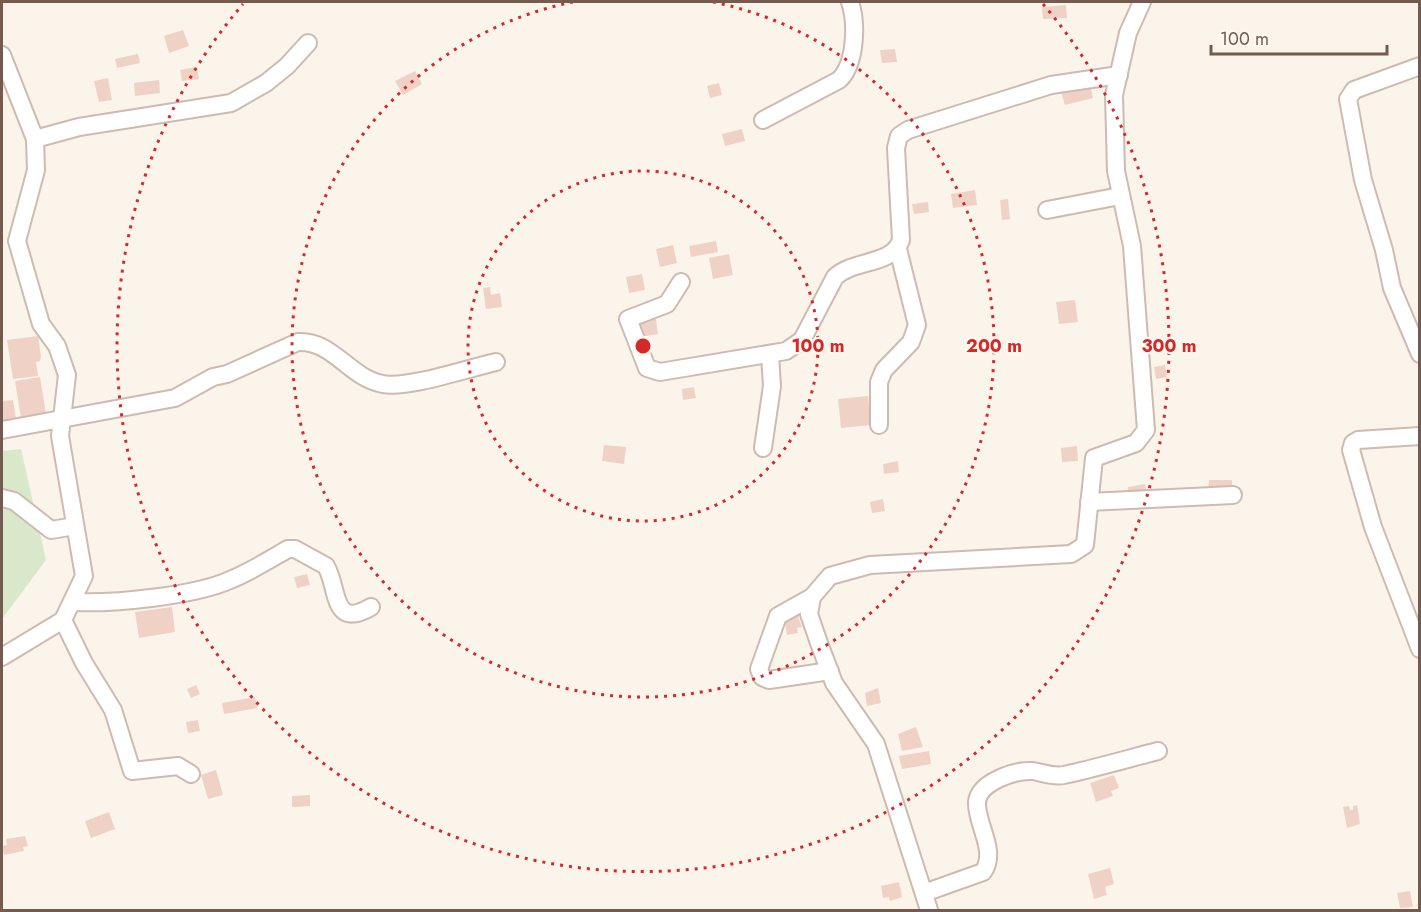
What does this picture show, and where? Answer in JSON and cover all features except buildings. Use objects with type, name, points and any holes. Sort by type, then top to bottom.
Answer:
[{"type":"street","points":[[763,120],[839,80],[847,72],[854,18],[850,2]]},
{"type":"street","points":[[830,670],[769,680],[762,677],[759,669],[778,616],[812,597],[830,576],[870,565],[1071,554],[1085,545],[1094,458],[1136,443],[1146,430],[1132,246],[1116,171],[1114,95],[1128,33],[1142,2]]},
{"type":"street","points":[[35,139],[79,127],[231,103],[273,78],[308,44]]},
{"type":"street","points":[[2,55],[35,139],[36,170],[17,241],[41,324],[57,346],[67,375],[60,436],[84,576],[74,602],[63,620],[2,657]]},
{"type":"street","points":[[1419,66],[1354,90],[1348,99],[1363,180],[1384,250],[1392,288],[1419,354]]},
{"type":"street","points":[[681,282],[667,304],[628,319],[647,368],[660,372],[770,355],[796,346],[842,270],[891,255],[898,249],[901,240],[896,148],[898,136],[908,130],[1051,85],[1119,75]]},
{"type":"street","points":[[1047,210],[1120,196]]},
{"type":"street","points":[[879,425],[879,382],[884,370],[911,342],[918,325],[898,249]]},
{"type":"street","points":[[2,430],[176,398],[213,377],[298,342],[311,341],[323,345],[366,379],[384,385],[401,384],[496,362]]},
{"type":"street","points":[[763,448],[772,386],[770,355]]},
{"type":"street","points":[[1419,436],[1358,440],[1353,443],[1352,450],[1373,527],[1419,648]]},
{"type":"street","points":[[1089,502],[1233,495]]},
{"type":"street","points":[[2,498],[14,501],[51,530],[75,526]]},
{"type":"street","points":[[74,602],[120,602],[213,586],[229,581],[288,549],[295,549],[326,566],[334,594],[344,611],[352,615],[359,614],[371,607]]},
{"type":"street","points":[[812,597],[809,614],[830,670],[845,703],[876,744],[930,910]]},
{"type":"street","points":[[63,620],[84,663],[113,710],[128,765],[132,771],[178,766],[191,774]]},
{"type":"street","points":[[924,893],[983,872],[988,865],[988,853],[977,807],[978,795],[984,786],[1018,772],[1062,776],[1158,751]]},
{"type":"green space","points":[[21,449],[46,560],[2,619],[2,451]]}]
